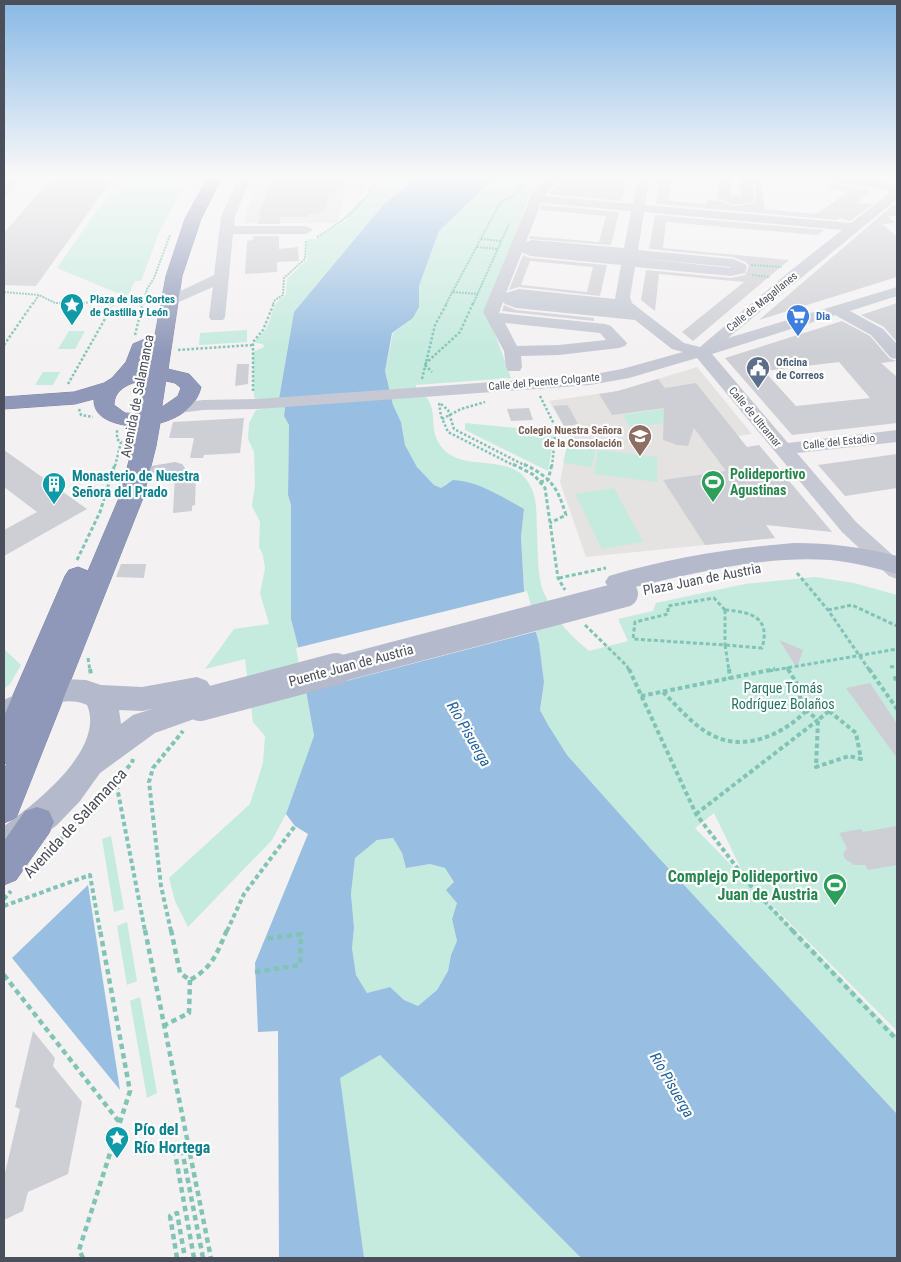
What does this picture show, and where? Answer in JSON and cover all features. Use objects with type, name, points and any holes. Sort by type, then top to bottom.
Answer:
[{"type":"highway","name":"Avenida de Salamanca","points":[[150,373],[140,343],[175,236]]},
{"type":"highway","name":"Avenida de Salamanca","points":[[4,808],[27,702],[59,618],[113,500],[128,448],[120,418],[150,373],[174,299],[181,252],[187,236]]},
{"type":"highway","points":[[120,418],[103,402],[115,384],[135,363],[140,343]]},
{"type":"highway","points":[[4,403],[75,398],[150,373],[178,376],[189,384],[191,390],[190,396],[179,408],[120,418],[70,411],[4,415]]},
{"type":"highway","name":"Avenida de Salamanca","points":[[4,752],[88,566],[131,498],[144,468],[120,418]]},
{"type":"highway","points":[[10,877],[37,822]]},
{"type":"main road","name":"Plaza Juan de Austria","points":[[616,581],[720,559],[787,552],[843,553],[894,569]]},
{"type":"main road","name":"Plaza Juan de Austria","points":[[616,581],[777,565],[824,566],[854,570],[894,569]]},
{"type":"main road","name":"Puente Juan de Austria","points":[[106,775],[144,724],[193,701],[616,581]]},
{"type":"main road","name":"Puente Juan de Austria","points":[[27,702],[80,689],[98,697],[193,701]]},
{"type":"main road","points":[[4,845],[37,822],[74,786],[106,775],[103,737],[106,718],[98,697]]},
{"type":"street","points":[[217,317],[225,236]]},
{"type":"street","points":[[517,385],[512,351],[490,312],[521,236]]},
{"type":"street","points":[[633,236],[622,297],[625,304],[676,353]]},
{"type":"street","name":"Calle de Magallanes","points":[[728,339],[789,279],[843,236]]},
{"type":"street","points":[[629,258],[532,244],[526,248],[530,252],[629,258],[732,268]]},
{"type":"street","points":[[174,299],[220,278]]},
{"type":"street","name":"Calle del Puente Colgante","points":[[179,408],[590,380],[624,374],[676,353],[701,352],[728,339],[837,310],[897,291]]},
{"type":"street","points":[[625,304],[519,294],[508,297],[516,303],[639,316]]},
{"type":"street","points":[[837,310],[877,332],[897,354]]},
{"type":"street","points":[[493,317],[605,329],[619,343],[559,350],[512,351]]},
{"type":"street","name":"Calle de Ultramar","points":[[701,352],[849,527],[894,569]]},
{"type":"street","name":"Calle del Estadio","points":[[784,452],[897,436]]},
{"type":"street","name":"Calle del Estadio","points":[[784,452],[897,443]]},
{"type":"street","points":[[144,468],[175,468]]},
{"type":"street","points":[[843,553],[849,550],[853,542],[849,527]]},
{"type":"path","name":"Avenida de Salamanca","points":[[140,343],[147,289],[154,278],[170,236]]},
{"type":"path","points":[[256,404],[252,345],[263,330],[275,300],[283,295],[284,278],[305,259],[306,238],[319,236]]},
{"type":"path","points":[[425,365],[435,325],[482,236]]},
{"type":"path","points":[[425,365],[460,332],[504,236]]},
{"type":"path","points":[[732,268],[802,269]]},
{"type":"path","points":[[732,268],[789,279]]},
{"type":"path","points":[[4,292],[40,295],[55,303],[138,302]]},
{"type":"path","points":[[4,345],[40,295]]},
{"type":"path","points":[[64,392],[114,302]]},
{"type":"path","points":[[177,350],[252,345]]},
{"type":"path","points":[[425,365],[432,372]]},
{"type":"path","points":[[442,419],[449,414],[475,404],[508,398],[514,394],[517,385]]},
{"type":"path","points":[[550,523],[566,514],[559,493],[548,480],[528,466],[454,429],[448,410],[439,402],[442,419],[448,432],[534,475],[545,488],[550,523],[558,578],[567,594]]},
{"type":"path","points":[[546,407],[556,428],[554,457],[548,480]]},
{"type":"path","points":[[80,415],[120,418]]},
{"type":"path","name":"Avenida de Salamanca","points":[[88,566],[100,512],[119,452],[121,442],[117,439],[117,428],[120,418]]},
{"type":"path","points":[[540,482],[548,480]]},
{"type":"path","points":[[797,573],[828,610],[897,709]]},
{"type":"path","points":[[558,578],[616,581]]},
{"type":"path","points":[[725,610],[745,611],[761,622],[766,639],[762,648],[725,645],[633,639],[635,622],[668,614],[668,606],[714,598],[725,610],[725,645],[730,679]]},
{"type":"path","points":[[828,610],[852,605],[897,626]]},
{"type":"path","points":[[584,624],[627,666],[696,814],[754,890],[897,1040]]},
{"type":"path","points":[[641,696],[787,667],[897,649]]},
{"type":"path","points":[[890,667],[897,666]]},
{"type":"path","points":[[787,667],[800,689],[800,698],[807,710],[818,720]]},
{"type":"path","points":[[662,692],[689,718],[716,737],[734,741],[769,736],[792,726],[807,710]]},
{"type":"path","points":[[190,980],[180,973],[173,948],[161,886],[149,782],[153,768],[186,727],[193,701]]},
{"type":"path","points":[[696,814],[829,711],[856,733],[861,759],[848,756],[816,767],[818,720]]},
{"type":"path","name":"Avenida de Salamanca","points":[[44,857],[106,775],[132,763],[134,756]]},
{"type":"path","points":[[106,775],[163,1026],[211,1258]]},
{"type":"path","points":[[190,980],[201,974],[211,965],[244,894],[295,826]]},
{"type":"path","points":[[4,906],[90,875],[130,1090],[79,1250],[83,1258]]},
{"type":"path","name":"Avenida de Salamanca","points":[[4,899],[10,877]]},
{"type":"path","points":[[255,972],[300,965],[301,934],[265,939]]},
{"type":"path","points":[[4,975],[120,1123]]},
{"type":"path","points":[[163,1026],[189,1013],[190,980]]},
{"type":"path","points":[[194,1258],[175,1153],[182,1150],[203,1258]]},
{"type":"path","points":[[177,1258],[170,1216],[177,1213],[185,1258]]},
{"type":"shaded area","name":"Colegio Nuestra Señora de la Consolación","points":[[697,367],[752,434],[704,441],[775,538],[586,557],[560,482],[569,435],[549,401],[618,391]]},
{"type":"green space","points":[[79,236],[158,236],[141,281],[135,281],[127,297],[57,268]]},
{"type":"green space","points":[[321,236],[357,236],[294,312],[279,399],[285,408],[284,416],[289,425],[288,495],[291,505],[291,619],[298,646],[314,737],[286,814],[272,840],[188,927],[175,901],[169,878],[250,804],[263,763],[265,736],[253,722],[245,659],[205,669],[234,629],[269,624],[260,593],[265,568],[263,555],[259,547],[260,522],[252,506],[255,484],[254,452],[248,439],[249,423],[256,410],[266,408],[254,397],[253,352],[264,347],[263,344],[256,343],[255,341],[266,329],[278,302],[286,295],[287,279],[307,260],[307,239],[316,239]]},
{"type":"green space","name":"Parque Tomás Rodríguez Bolaños","points":[[437,236],[515,236],[487,312],[511,378],[416,385],[416,388],[429,402],[432,409],[436,438],[449,454],[472,462],[509,467],[520,473],[528,482],[536,505],[538,564],[542,588],[564,627],[589,651],[628,641],[618,619],[653,611],[656,603],[745,584],[815,577],[854,583],[897,595],[897,1031],[746,879],[714,813],[695,828],[897,1036],[897,1114],[658,857],[567,755],[547,725],[540,710],[544,682],[539,643],[524,590],[521,537],[524,509],[447,483],[441,488],[434,485],[417,467],[405,445],[401,422],[393,405],[385,371],[393,333],[413,318],[419,307],[419,286]]},
{"type":"green space","points":[[247,330],[247,342],[199,345],[200,333]]},
{"type":"green space","points":[[69,331],[85,331],[75,349],[58,349]]},
{"type":"green space","points":[[43,372],[60,372],[53,385],[35,385]]},
{"type":"green space","points":[[671,408],[681,421],[630,427],[622,415]]},
{"type":"green space","points":[[465,423],[555,432],[548,471],[465,430]]},
{"type":"green space","points":[[569,438],[597,441],[592,467],[563,463]]},
{"type":"green space","points":[[598,450],[657,457],[657,482],[594,474]]},
{"type":"green space","points":[[614,488],[643,542],[602,549],[575,494]]},
{"type":"green space","points":[[4,649],[21,665],[10,684],[4,689]]},
{"type":"green space","points":[[111,836],[124,909],[114,912],[102,839]]},
{"type":"green space","points":[[393,838],[402,853],[406,868],[430,864],[445,868],[454,882],[457,903],[452,919],[457,941],[451,955],[448,971],[437,990],[418,1006],[404,1000],[390,987],[367,993],[356,975],[352,948],[354,928],[351,894],[355,858],[377,840]]},
{"type":"green space","points":[[127,922],[137,981],[127,985],[117,926]]},
{"type":"green space","points":[[140,997],[157,1093],[147,1098],[130,1001]]},
{"type":"green space","points":[[380,1055],[581,1258],[364,1258],[339,1078]]},
{"type":"water","name":"Río Pisuerga","points":[[357,236],[437,236],[419,286],[419,307],[413,318],[392,333],[385,371],[393,405],[401,422],[405,445],[417,467],[434,485],[441,488],[453,480],[472,483],[490,490],[524,509],[521,537],[524,590],[539,643],[544,682],[540,710],[548,725],[567,755],[658,857],[897,1114],[897,1258],[581,1258],[380,1055],[340,1078],[364,1258],[279,1258],[278,1031],[258,1032],[255,963],[308,834],[295,826],[286,814],[314,736],[298,646],[291,619],[291,505],[288,495],[289,425],[284,416],[285,408],[279,399],[294,312]],"holes":[[[393,838],[402,853],[406,868],[430,864],[445,868],[454,882],[446,890],[457,903],[452,919],[457,941],[451,955],[448,971],[437,990],[418,1006],[404,1000],[390,987],[367,993],[356,975],[352,948],[354,928],[351,894],[355,858],[377,840]]]},
{"type":"water","points":[[88,885],[120,1090],[12,958]]},
{"type":"pier","points":[[527,591],[538,631],[304,692],[296,648]]},
{"type":"building","points":[[4,236],[72,236],[36,286],[4,285]]},
{"type":"building","points":[[254,236],[279,236],[279,249],[298,247],[299,261],[277,262],[277,272],[245,274],[247,241],[252,240]]},
{"type":"building","points":[[530,236],[599,242],[601,236],[613,236],[611,245],[529,239]]},
{"type":"building","points":[[651,236],[664,236],[663,248],[789,260],[693,341],[682,332],[744,282],[659,274],[655,311],[641,300],[646,270],[731,278],[745,275],[749,266],[746,262],[733,257],[649,249]]},
{"type":"building","points":[[857,236],[897,237],[897,277],[759,320]]},
{"type":"building","points":[[523,255],[530,258],[607,265],[600,296],[519,287],[509,290]],"holes":[[[530,261],[593,267],[587,292],[521,285]]]},
{"type":"building","points":[[897,303],[897,342],[884,327],[861,315]]},
{"type":"building","points":[[504,305],[516,310],[594,318],[594,321],[502,311]]},
{"type":"building","points":[[842,321],[870,336],[890,359],[897,361],[881,363],[897,377],[897,423],[792,435],[725,358]],"holes":[[[839,362],[870,398],[796,406],[764,371]]]},
{"type":"building","points":[[237,364],[249,364],[248,384],[235,386]]},
{"type":"building","points":[[658,379],[665,388],[696,383],[747,447],[759,445],[832,532],[766,525],[775,538],[705,545],[663,480],[726,471],[694,428],[688,446],[677,445],[663,440],[664,408],[612,415],[599,394],[618,391]]},
{"type":"building","points":[[567,405],[578,424],[564,426],[553,406]]},
{"type":"building","points":[[529,408],[533,420],[511,421],[507,409]]},
{"type":"building","points":[[244,418],[240,453],[204,455],[203,458],[190,458],[194,438],[169,438],[173,422]]},
{"type":"building","name":"Monasterio de Nuestra Señora del Prado","points":[[4,450],[87,509],[4,556],[4,530],[37,512],[4,487]]},
{"type":"building","points":[[897,454],[897,488],[845,496],[818,465]]},
{"type":"building","points":[[196,472],[195,505],[192,506],[192,511],[173,513],[175,475]]},
{"type":"building","points":[[121,564],[146,564],[144,578],[116,577]]},
{"type":"building","points":[[779,640],[803,650],[797,668]]},
{"type":"building","points":[[870,683],[897,724],[897,758],[846,688]]},
{"type":"building","points":[[897,826],[897,865],[868,870],[865,865],[854,865],[845,859],[843,854],[847,848],[839,833],[861,829],[863,832]]},
{"type":"building","points":[[33,1031],[55,1058],[53,1066],[82,1102],[68,1174],[28,1192],[23,1211],[4,1220],[4,1177],[20,1109],[15,1107]]},
{"type":"place","name":"Plaza de las Cortes de Castilla y León","points":[[72,326]]},
{"type":"place","name":"Dia","points":[[798,337]]},
{"type":"place","name":"Oficina de Correos","points":[[758,389]]},
{"type":"place","name":"Colegio Nuestra Señora de la Consolación","points":[[640,457]]},
{"type":"place","name":"Polideportivo Agustinas","points":[[713,503]]},
{"type":"place","name":"Monasterio de Nuestra Señora del Prado","points":[[54,505]]},
{"type":"place","name":"Complejo Polideportivo Juan de Austria","points":[[835,906]]},
{"type":"place","name":"Pío del Río Hortega","points":[[117,1159]]}]
